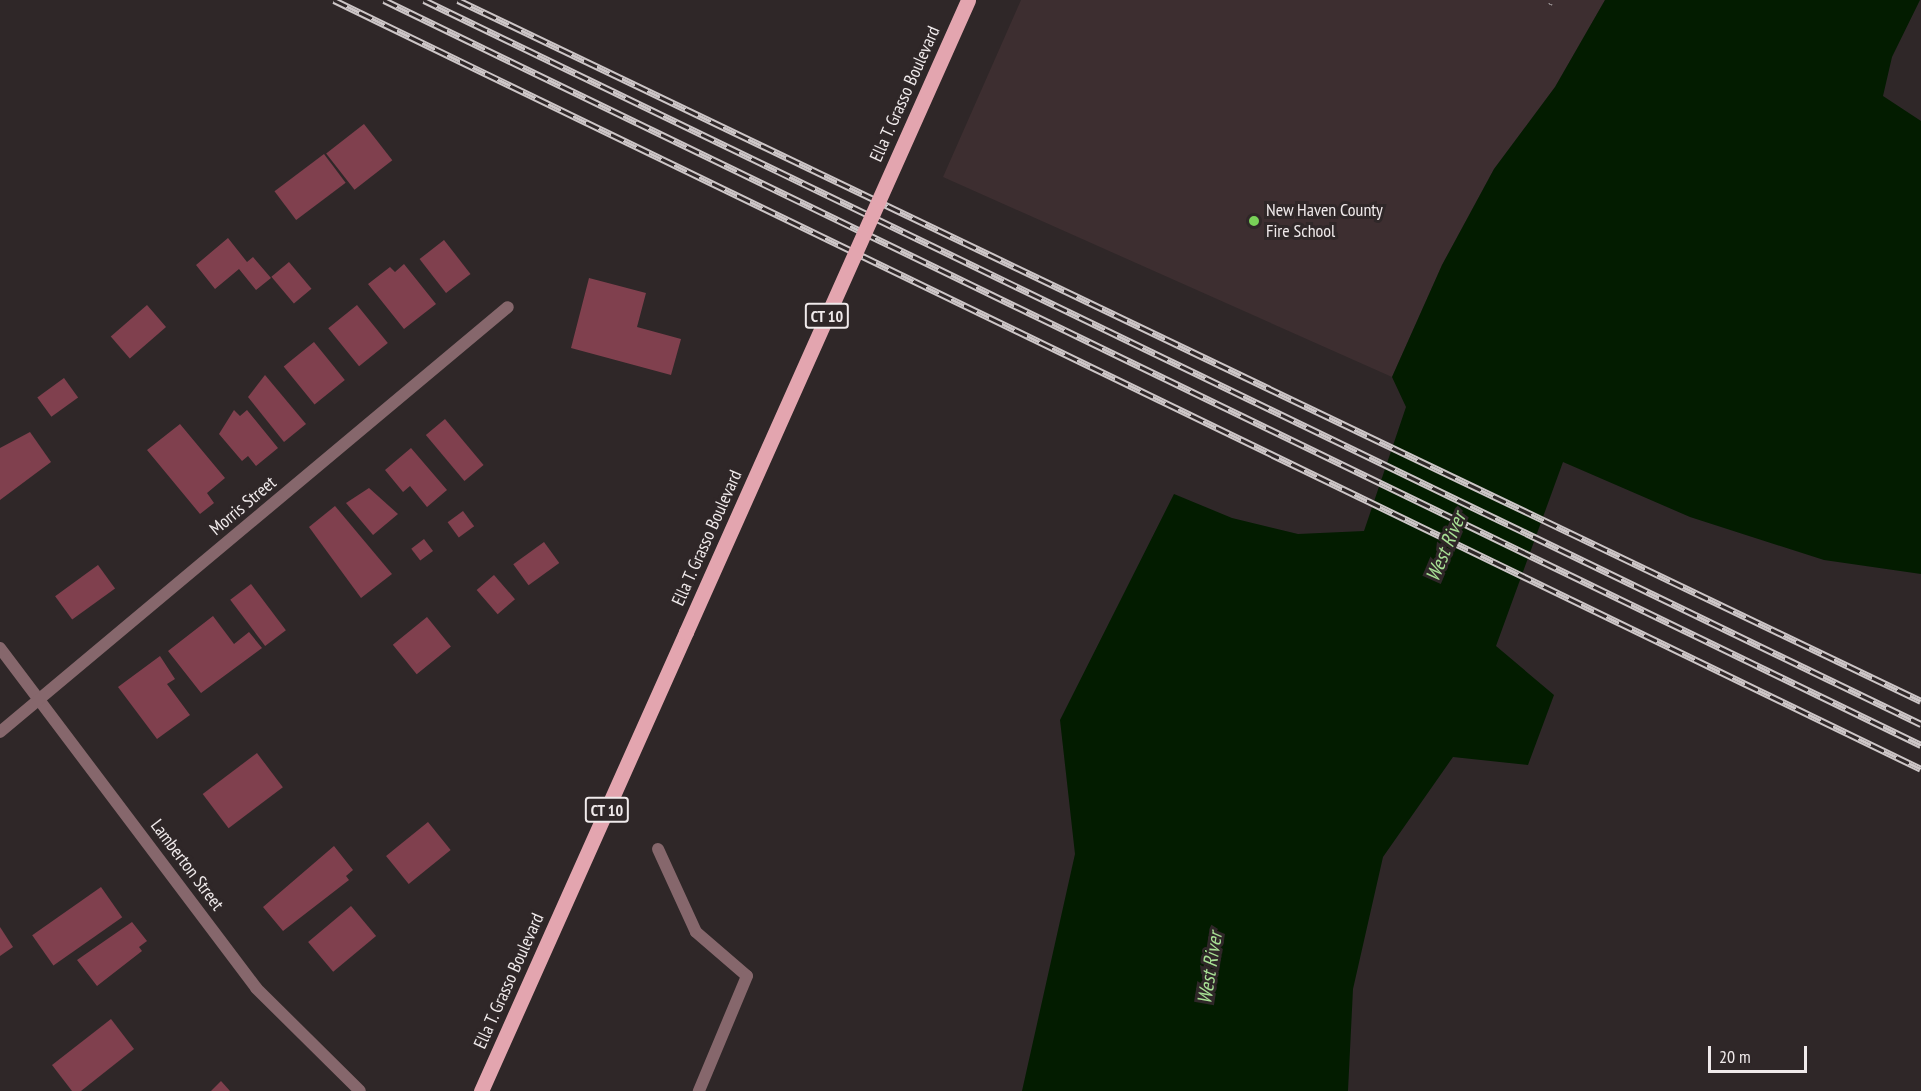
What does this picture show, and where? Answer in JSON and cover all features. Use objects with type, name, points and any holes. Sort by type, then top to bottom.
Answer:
[{"type":"main road","name":"Ella T. Grasso Boulevard","points":[[481,1091],[968,0]]},
{"type":"street","name":"Morris Street","points":[[0,732],[508,307]]},
{"type":"street","name":"Lamberton Street","points":[[0,648],[256,987],[360,1091]]},
{"type":"street","points":[[658,849],[696,932],[747,976],[699,1091]]},
{"type":"shaded area","name":"New Haven County Fire School","points":[[1021,0],[1605,0],[1555,87],[1494,169],[1442,265],[1392,377],[943,177]]},
{"type":"water","name":"West River","points":[[1605,0],[1920,0],[1892,57],[1883,96],[1921,121],[1921,574],[1824,560],[1690,517],[1563,462],[1496,646],[1554,695],[1528,765],[1453,757],[1383,857],[1353,989],[1348,1091],[1022,1091],[1075,854],[1060,720],[1174,494],[1232,518],[1298,534],[1364,531],[1406,407],[1392,377],[1442,265],[1494,169],[1555,87]]},
{"type":"building","points":[[364,124],[392,160],[354,190],[326,154]]},
{"type":"building","points":[[324,154],[346,183],[296,220],[274,191]]},
{"type":"building","points":[[228,238],[247,262],[253,257],[271,278],[256,290],[239,269],[215,289],[196,265]]},
{"type":"building","points":[[444,240],[470,274],[446,293],[420,259]]},
{"type":"building","points":[[289,262],[311,289],[294,304],[271,277]]},
{"type":"building","points":[[404,264],[436,304],[404,329],[368,284],[390,267],[395,272]]},
{"type":"building","points":[[589,278],[646,293],[637,327],[681,339],[671,375],[571,348]]},
{"type":"building","points":[[147,305],[166,327],[130,358],[111,336]]},
{"type":"building","points":[[357,305],[388,343],[359,366],[328,328]]},
{"type":"building","points":[[314,342],[345,380],[315,405],[284,367]]},
{"type":"building","points":[[265,375],[306,424],[284,442],[248,397]]},
{"type":"building","points":[[64,378],[78,397],[51,417],[37,397]]},
{"type":"building","points":[[234,410],[240,416],[247,410],[278,448],[256,466],[248,456],[242,461],[219,434]]},
{"type":"building","points":[[445,419],[484,465],[464,481],[426,435]]},
{"type":"building","points":[[180,424],[225,478],[207,493],[214,503],[200,514],[147,450]]},
{"type":"building","points":[[30,432],[51,462],[0,500],[0,448]]},
{"type":"building","points":[[411,448],[447,490],[427,507],[410,486],[403,492],[385,470]]},
{"type":"building","points":[[369,488],[398,514],[373,535],[346,503]]},
{"type":"building","points":[[335,506],[392,574],[361,598],[309,527]]},
{"type":"building","points":[[463,511],[474,526],[459,538],[448,522]]},
{"type":"building","points":[[424,539],[433,551],[420,561],[411,549]]},
{"type":"building","points":[[544,542],[559,563],[529,585],[513,564]]},
{"type":"building","points":[[98,565],[115,588],[72,620],[55,596]]},
{"type":"building","points":[[494,575],[515,599],[498,614],[477,590]]},
{"type":"building","points":[[251,584],[286,630],[265,646],[230,600]]},
{"type":"building","points":[[213,616],[234,644],[249,632],[262,648],[201,693],[168,651]]},
{"type":"building","points":[[427,617],[451,647],[417,674],[393,645]]},
{"type":"building","points":[[160,656],[175,679],[167,684],[190,715],[157,739],[118,687]]},
{"type":"building","points":[[257,753],[283,787],[229,828],[203,794]]},
{"type":"building","points":[[428,822],[451,850],[409,884],[386,856]]},
{"type":"building","points":[[334,846],[353,870],[346,876],[349,880],[283,931],[263,907]]},
{"type":"building","points":[[101,887],[122,917],[53,965],[32,935]]},
{"type":"building","points":[[351,906],[376,936],[333,972],[308,942]]},
{"type":"building","points":[[132,922],[147,941],[139,947],[142,951],[97,986],[77,960]]},
{"type":"building","points":[[0,927],[13,947],[0,956]]},
{"type":"building","points":[[111,1019],[134,1049],[81,1091],[72,1091],[52,1065]]},
{"type":"building","points":[[221,1081],[230,1091],[211,1091]]},
{"type":"railway","points":[[334,0],[1921,769]]},
{"type":"railway","points":[[384,0],[1921,745]]},
{"type":"railway","points":[[424,0],[1921,724]]},
{"type":"railway","points":[[458,0],[1921,701]]},
{"type":"place","name":"New Haven County Fire School","points":[[1254,221]]}]
